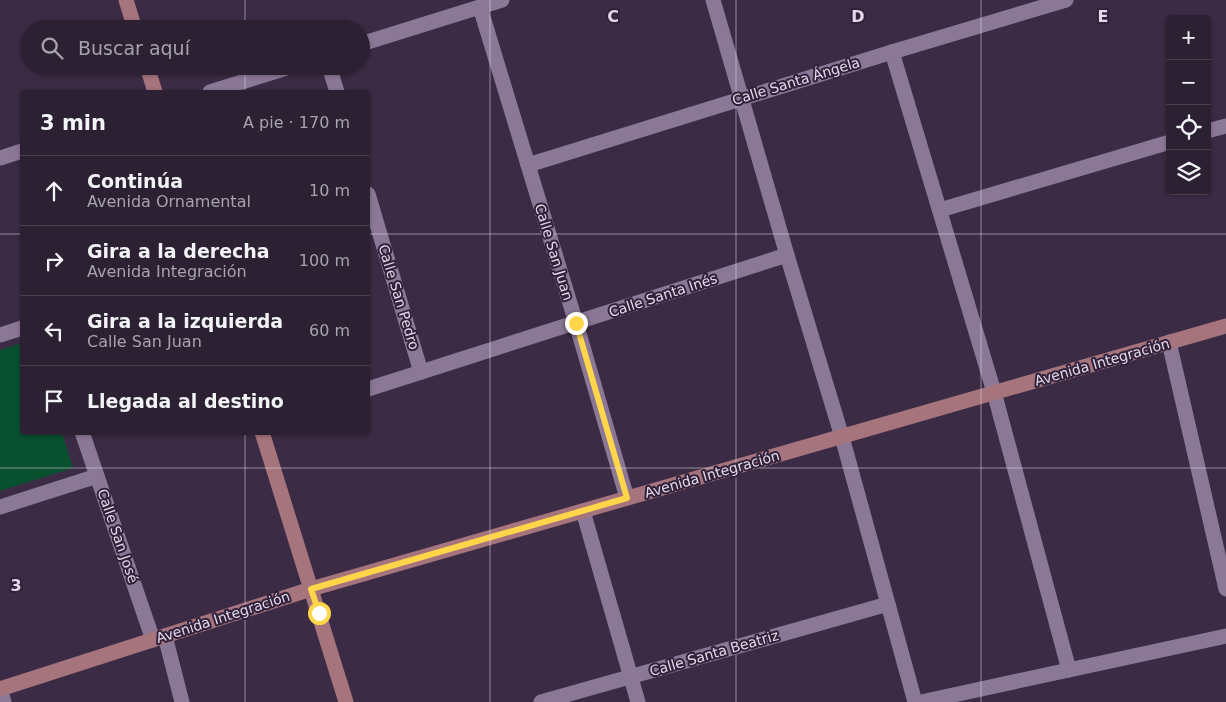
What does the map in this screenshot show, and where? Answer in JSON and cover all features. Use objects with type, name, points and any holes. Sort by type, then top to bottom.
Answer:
[{"type":"street","points":[[126,0],[132,20]]},
{"type":"street","points":[[370,41],[502,0]]},
{"type":"street","points":[[713,0],[842,436],[915,702]]},
{"type":"street","name":"Calle Santa Ángela","points":[[528,165],[1066,0]]},
{"type":"street","name":"Calle San Juan","points":[[480,7],[627,498]]},
{"type":"street","points":[[892,52],[994,392],[1069,670]]},
{"type":"street","points":[[150,75],[154,90]]},
{"type":"street","points":[[216,90],[264,75]]},
{"type":"street","points":[[332,75],[336,90]]},
{"type":"street","points":[[1211,130],[1226,126]]},
{"type":"street","points":[[940,210],[1166,143]]},
{"type":"street","points":[[0,158],[20,152]]},
{"type":"street","name":"Calle San Pedro","points":[[370,201],[421,372]]},
{"type":"street","name":"Calle Santa Inés","points":[[370,388],[787,255]]},
{"type":"street","name":"Avenida Integración","points":[[0,689],[311,589],[1226,326]]},
{"type":"street","points":[[0,335],[20,329]]},
{"type":"street","points":[[1169,342],[1226,588]]},
{"type":"street","name":"Calle San José","points":[[83,435],[182,702]]},
{"type":"street","points":[[263,435],[346,702]]},
{"type":"street","points":[[0,507],[97,476]]},
{"type":"street","points":[[583,511],[638,702]]},
{"type":"street","name":"Calle Santa Beatriz","points":[[541,702],[888,604]]},
{"type":"street","points":[[921,702],[1226,636]]},
{"type":"street","points":[[0,689],[4,702]]},
{"type":"green space","points":[[20,344],[20,435],[63,435],[73,468],[0,491],[0,350]]},
{"type":"route","points":[[319,613],[311,589],[627,498],[576,323]]}]
